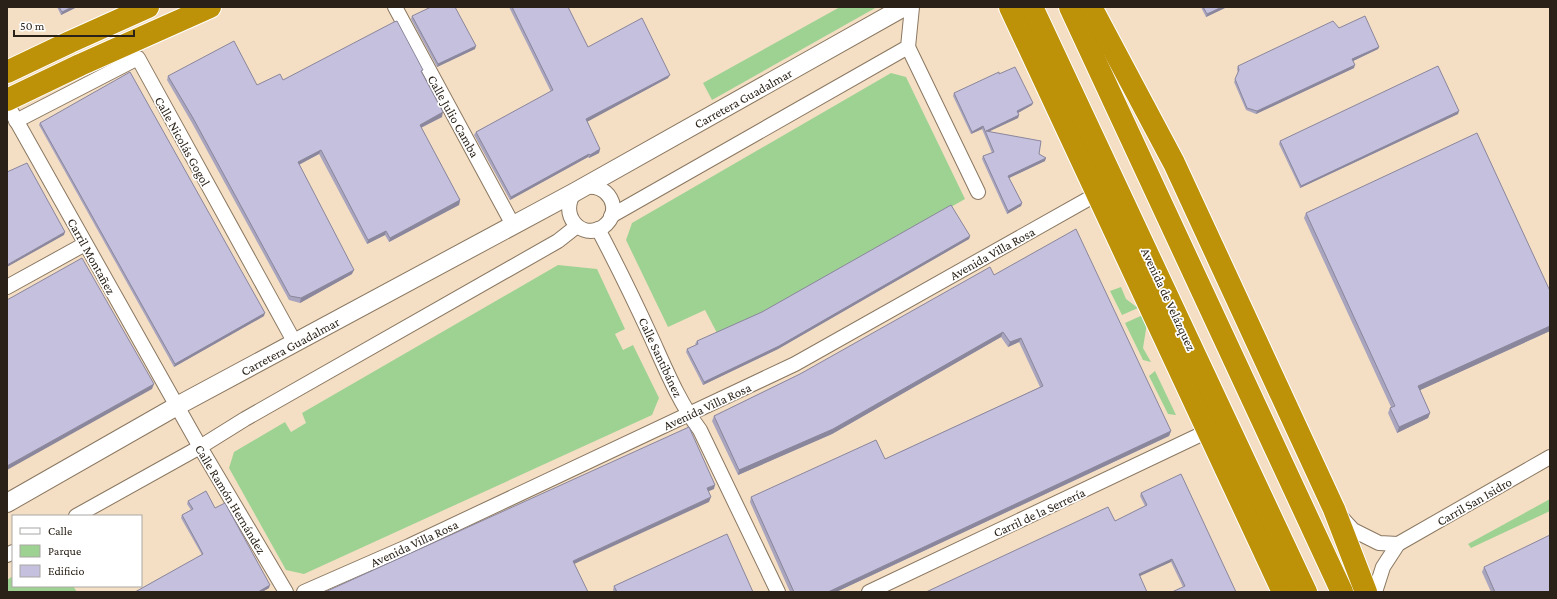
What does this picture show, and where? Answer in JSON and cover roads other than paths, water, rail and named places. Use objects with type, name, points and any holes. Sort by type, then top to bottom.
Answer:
[{"type":"highway","points":[[7,72],[148,7]]},
{"type":"highway","points":[[7,100],[80,65],[210,7]]},
{"type":"highway","points":[[1010,7],[1283,592]]},
{"type":"highway","name":"Avenida de Velázquez","points":[[1032,7],[1306,592]]},
{"type":"highway","points":[[1070,7],[1342,592]]},
{"type":"highway","points":[[1091,7],[1174,163],[1334,509],[1366,592]]},
{"type":"street","name":"Calle Julio Camba","points":[[395,7],[513,225]]},
{"type":"street","name":"Carretera Guadalmar","points":[[7,503],[178,406],[578,190],[904,7]]},
{"type":"street","points":[[912,7],[908,47],[978,192]]},
{"type":"street","points":[[611,216],[908,47]]},
{"type":"street","name":"Calle Nicolás Gogol","points":[[16,121],[138,58],[295,343]]},
{"type":"street","name":"Carril Montañez","points":[[7,104],[178,406]]},
{"type":"street","points":[[594,186],[606,192],[612,203],[611,216],[608,222],[598,229],[584,229],[577,226],[569,216],[569,203],[578,190],[594,186]]},
{"type":"street","name":"Avenida Villa Rosa","points":[[304,592],[416,542],[795,364],[1097,194]]},
{"type":"street","points":[[78,515],[200,447],[245,419],[558,241],[577,226]]},
{"type":"street","name":"Calle Santibánez","points":[[598,229],[624,278],[689,415],[700,430],[778,592]]},
{"type":"street","points":[[7,287],[85,244]]},
{"type":"street","name":"Calle Ramón Hernández","points":[[178,406],[200,447],[286,592]]},
{"type":"street","name":"Carril de la Serrería","points":[[869,592],[1208,431]]},
{"type":"street","name":"Carril San Isidro","points":[[1398,544],[1550,457]]},
{"type":"street","points":[[1334,509],[1353,530],[1379,542],[1398,544],[1382,568],[1375,592]]}]
